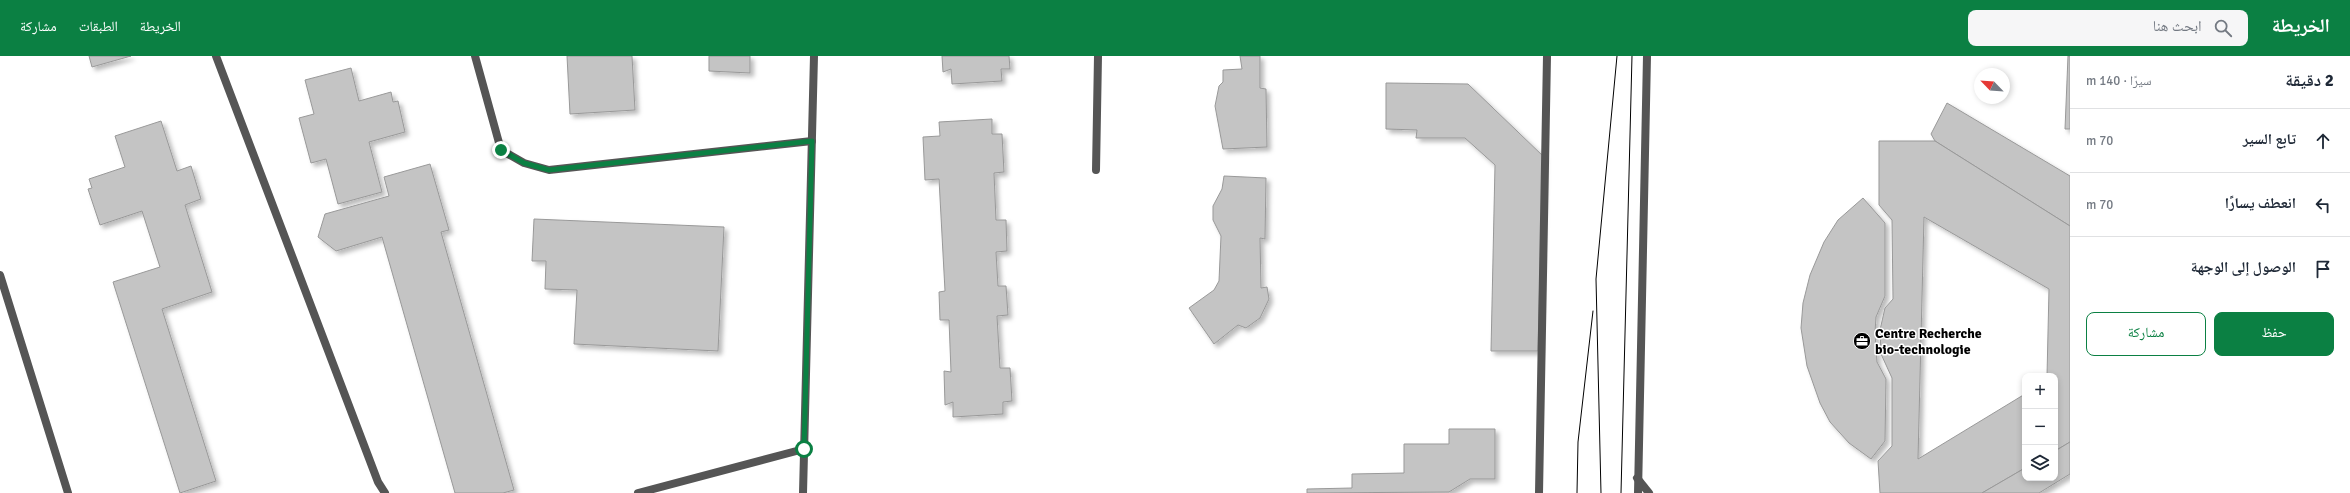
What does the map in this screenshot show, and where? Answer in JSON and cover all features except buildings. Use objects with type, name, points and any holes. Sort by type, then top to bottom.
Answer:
[{"type":"street","points":[[216,56],[378,482],[385,493]]},
{"type":"street","points":[[474,56],[501,150],[524,163],[549,170],[812,141]]},
{"type":"street","points":[[803,493],[814,56]]},
{"type":"street","points":[[1096,170],[1098,56]]},
{"type":"street","points":[[1539,493],[1547,56]]},
{"type":"street","points":[[1638,493],[1637,478],[1647,56]]},
{"type":"street","points":[[0,275],[68,493]]},
{"type":"street","points":[[638,493],[804,449]]},
{"type":"street","points":[[1637,478],[1649,493]]},
{"type":"tram line","points":[[1601,493],[1596,279],[1617,56]]},
{"type":"tram line","points":[[1621,493],[1632,56]]},
{"type":"tram line","points":[[1577,493],[1578,442],[1593,311]]},
{"type":"place","name":"Centre Recherche bio-technologie","points":[[1862,341]]},
{"type":"route","points":[[501,150],[524,163],[549,170],[812,141],[804,449]]}]
